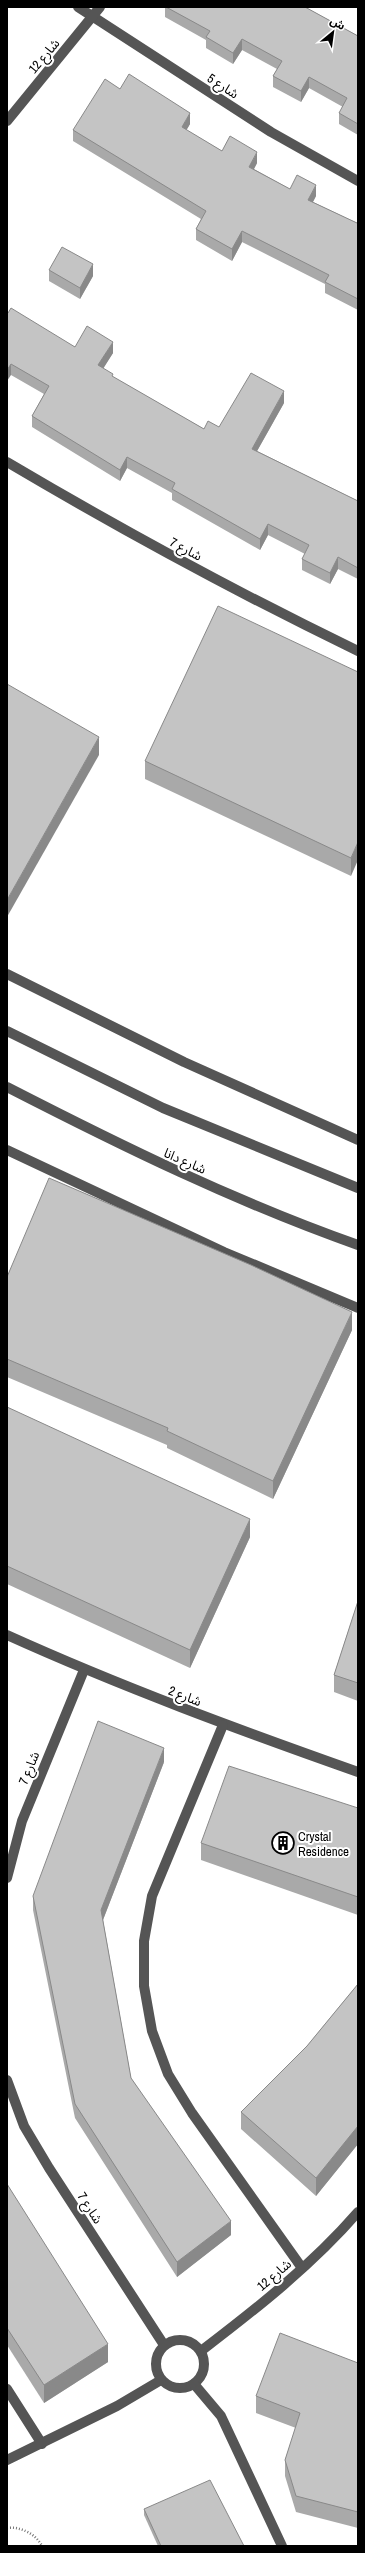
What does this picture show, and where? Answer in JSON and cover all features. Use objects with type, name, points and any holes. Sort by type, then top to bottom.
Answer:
[{"type":"street","name":"شارع 5","points":[[78,7],[271,132],[358,181]]},
{"type":"street","name":"شارع 12","points":[[7,121],[100,7]]},
{"type":"street","name":"شارع 7","points":[[7,462],[112,524],[249,598],[358,651]]},
{"type":"street","points":[[7,974],[184,1062],[358,1140]]},
{"type":"street","points":[[7,1031],[163,1108],[358,1188]]},
{"type":"street","name":"شارع دانا","points":[[7,1088],[145,1157],[288,1220],[358,1244]]},
{"type":"street","points":[[7,1150],[224,1252],[358,1308]]},
{"type":"street","name":"شارع 2","points":[[7,1635],[84,1670],[224,1725],[358,1772]]},
{"type":"street","name":"شارع 7","points":[[7,1878],[22,1821],[84,1670]]},
{"type":"street","points":[[224,1725],[152,1896],[144,1941],[144,1986],[152,2031],[168,2074],[192,2113],[302,2268]]},
{"type":"street","name":"شارع 7","points":[[7,2080],[24,2126],[49,2168],[164,2345]]},
{"type":"street","name":"شارع 12","points":[[201,2351],[251,2313],[302,2268],[358,2212]]},
{"type":"street","points":[[173,2340],[184,2340],[194,2344],[201,2351],[205,2363],[202,2375],[194,2384],[183,2389],[171,2387],[161,2380],[156,2372],[155,2362],[164,2345],[173,2340]]},
{"type":"street","points":[[7,2460],[42,2444],[161,2380]]},
{"type":"street","points":[[194,2384],[209,2400],[224,2422],[282,2546]]},
{"type":"street","points":[[7,2389],[42,2444]]},
{"type":"path","points":[[7,2528],[26,2531],[40,2541],[42,2546]]},
{"type":"building","points":[[166,7],[305,7],[358,36],[358,124],[339,113],[347,98],[309,77],[301,91],[273,76],[282,61],[242,39],[233,53],[206,37],[210,31]]},
{"type":"building","points":[[129,74],[190,113],[182,127],[222,151],[230,136],[257,152],[249,167],[290,189],[297,175],[316,185],[308,200],[357,223],[358,222],[358,299],[325,282],[329,275],[242,231],[232,249],[196,229],[206,211],[73,130],[105,79],[120,89]]},
{"type":"building","points":[[62,247],[93,264],[80,288],[49,270]]},
{"type":"building","points":[[11,308],[75,347],[87,326],[113,342],[98,365],[113,374],[112,376],[204,429],[208,421],[219,427],[251,373],[284,391],[252,449],[358,501],[358,568],[338,557],[330,573],[302,559],[309,545],[268,524],[260,539],[172,489],[175,483],[127,457],[120,470],[32,416],[49,386],[11,364],[7,370],[7,312],[8,313]]},
{"type":"building","points":[[218,606],[358,672],[358,842],[351,858],[145,761]]},
{"type":"building","points":[[7,684],[99,737],[7,900]]},
{"type":"building","points":[[49,1178],[251,1265],[352,1312],[273,1481],[167,1431],[168,1428],[7,1359],[7,1277]]},
{"type":"building","points":[[7,1407],[250,1519],[190,1650],[7,1566]]},
{"type":"building","points":[[358,1601],[358,1683],[334,1675]]},
{"type":"building","points":[[98,1721],[164,1748],[101,1910],[131,2078],[231,2221],[177,2262],[75,2104],[33,1896]]},
{"type":"building","name":"Crystal Residence","points":[[229,1766],[358,1808],[358,1897],[201,1843]]},
{"type":"building","points":[[358,1984],[358,2126],[316,2178],[241,2112],[307,2046]]},
{"type":"building","points":[[7,2184],[108,2344],[44,2385],[7,2328]]},
{"type":"building","points":[[280,2333],[358,2363],[358,2512],[296,2496],[285,2460],[300,2413],[256,2396]]},
{"type":"building","points":[[210,2480],[244,2546],[161,2546],[144,2509]]},
{"type":"place","name":"Crystal Residence","points":[[283,1843]]}]
